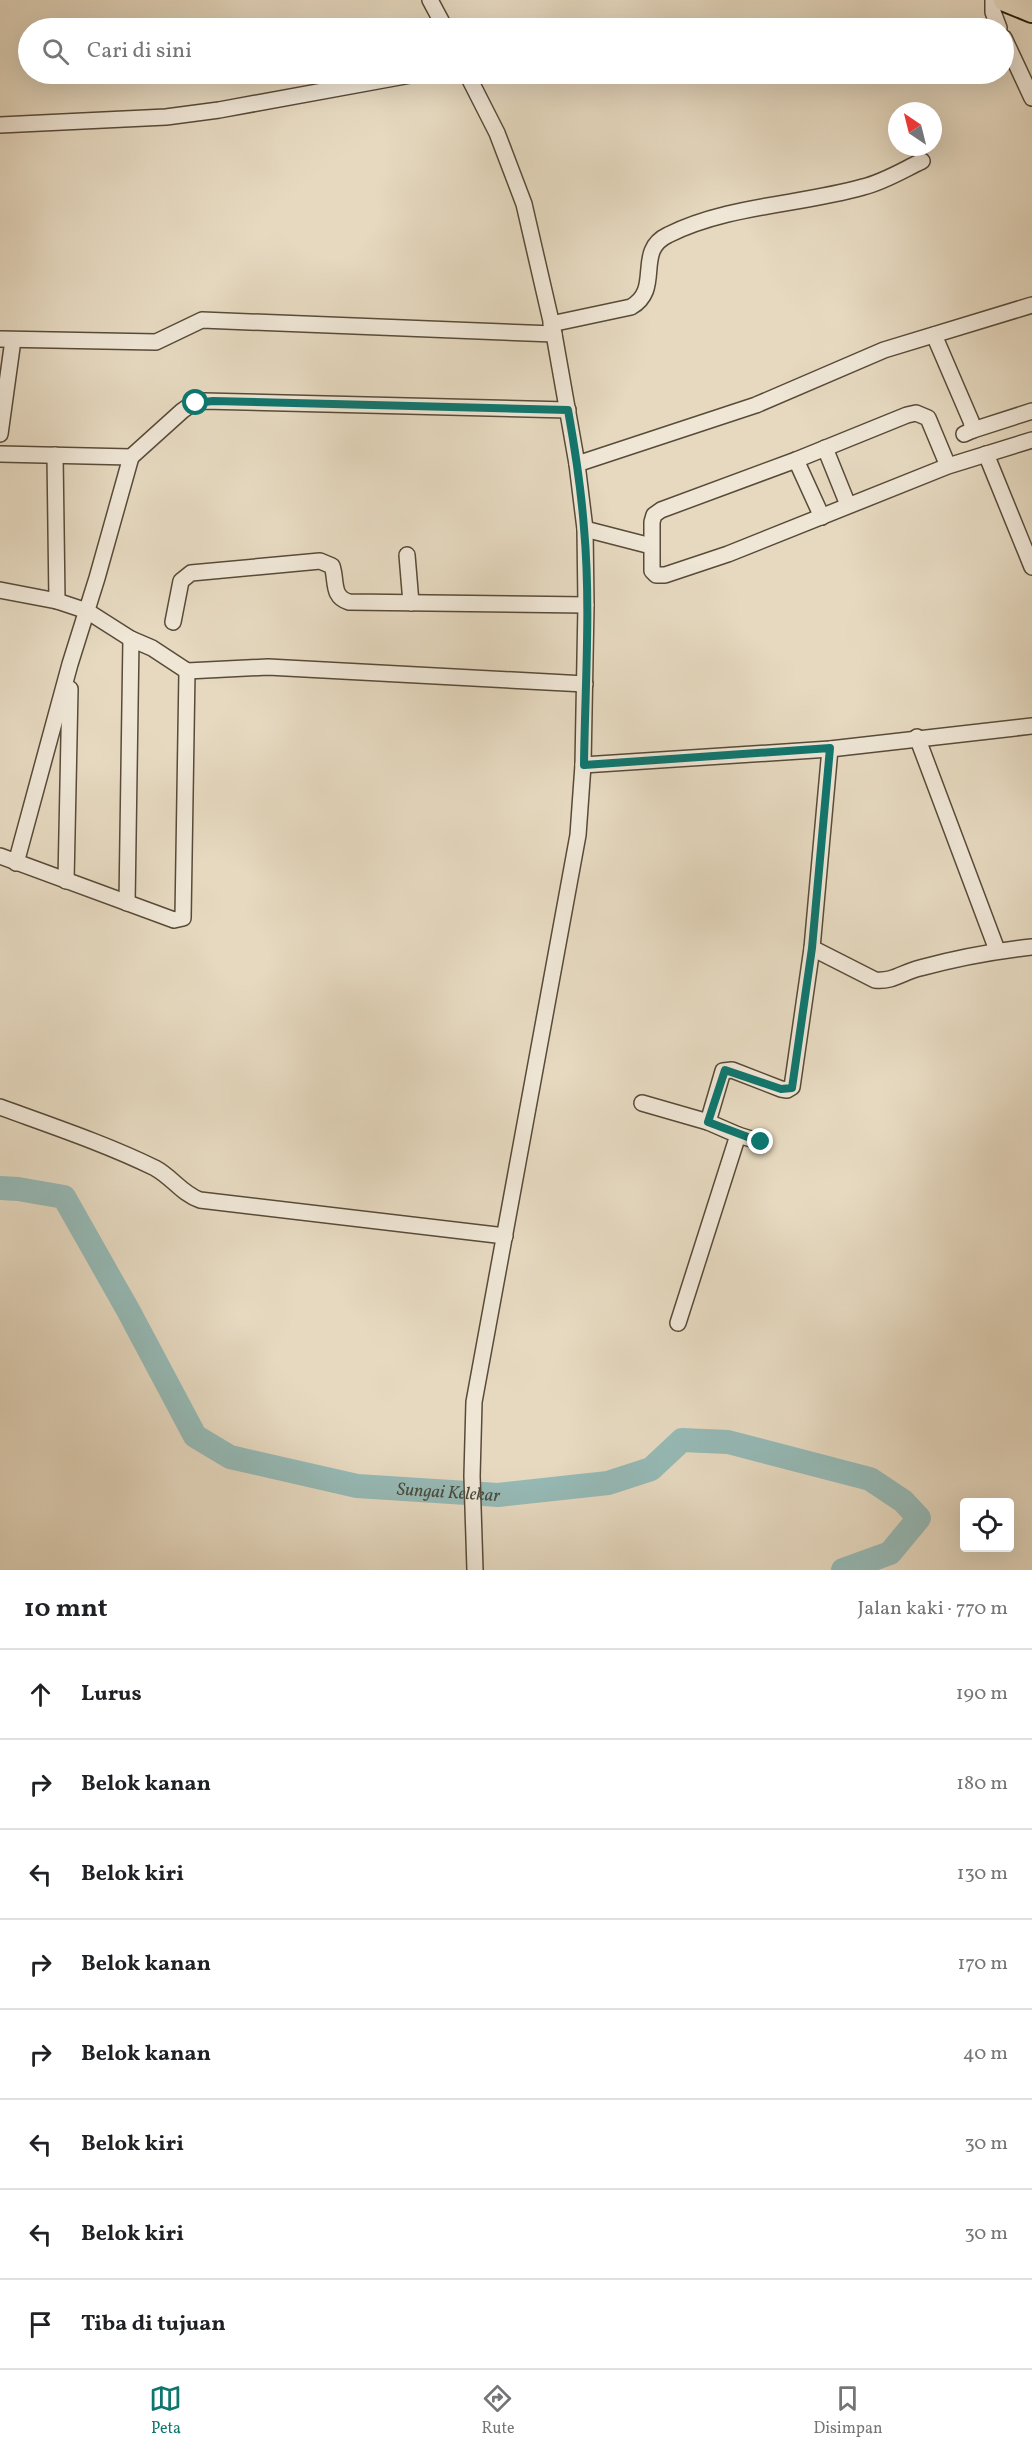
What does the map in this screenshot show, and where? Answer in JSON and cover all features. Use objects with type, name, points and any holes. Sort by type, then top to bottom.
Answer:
[{"type":"highway","points":[[1005,0],[1032,11]]},
{"type":"street","points":[[430,0],[440,18]]},
{"type":"street","points":[[993,0],[995,18]]},
{"type":"street","points":[[1014,60],[1032,99]]},
{"type":"street","points":[[0,125],[166,117],[219,110],[361,84]]},
{"type":"street","points":[[472,84],[497,133],[524,204],[552,329],[577,464],[585,529],[586,605],[584,765],[578,835],[476,1390],[472,1425],[475,1570]]},
{"type":"street","points":[[0,434],[6,339],[156,342],[202,320],[552,329],[631,307],[639,302],[647,290],[653,249],[668,235],[705,220],[864,187],[922,161]]},
{"type":"street","points":[[577,464],[756,405],[884,350],[1032,305]]},
{"type":"street","points":[[934,335],[969,432],[1032,411]]},
{"type":"street","points":[[16,862],[70,664],[131,457],[182,411],[204,401],[568,410]]},
{"type":"street","points":[[948,466],[930,421],[916,413],[907,415],[796,460],[661,510],[652,518],[652,571],[656,575],[665,575],[728,554],[948,466],[1032,440]]},
{"type":"street","points":[[825,448],[848,505]]},
{"type":"street","points":[[0,454],[131,457]]},
{"type":"street","points":[[986,454],[1032,567]]},
{"type":"street","points":[[55,455],[57,601]]},
{"type":"street","points":[[796,460],[822,517]]},
{"type":"street","points":[[585,529],[651,546]]},
{"type":"street","points":[[407,555],[411,603]]},
{"type":"street","points":[[173,622],[181,581],[191,573],[320,561],[332,566],[336,590],[340,598],[345,601],[586,605]]},
{"type":"street","points":[[0,590],[57,601],[87,612],[131,639],[152,648],[187,671],[268,666],[585,684]]},
{"type":"street","points":[[127,903],[131,639]]},
{"type":"street","points":[[66,881],[70,664]]},
{"type":"street","points":[[0,856],[174,920],[179,921],[185,916],[187,671]]},
{"type":"street","points":[[584,765],[830,748],[1032,726]]},
{"type":"street","points":[[916,737],[997,950]]},
{"type":"street","points":[[708,1122],[725,1070],[781,1089],[792,1088],[812,948],[830,748]]},
{"type":"street","points":[[812,948],[875,980],[885,981],[918,968],[997,950],[1032,947]]},
{"type":"street","points":[[642,1103],[708,1122],[761,1142]]},
{"type":"street","points":[[0,1107],[79,1136],[153,1167],[190,1196],[200,1200],[504,1236]]},
{"type":"street","points":[[678,1323],[738,1135]]},
{"type":"waterway","name":"Sungai Kelekar","points":[[0,1188],[64,1197],[128,1310],[195,1436],[230,1457],[357,1486],[498,1495],[608,1483],[651,1469],[682,1440],[728,1442],[870,1479],[903,1501],[919,1518],[890,1553],[843,1570]]},
{"type":"route","points":[[196,403],[213,401],[568,410],[585,529],[584,765],[830,748],[812,948],[792,1088],[784,1090],[732,1070],[725,1070],[708,1122],[761,1142]]}]
